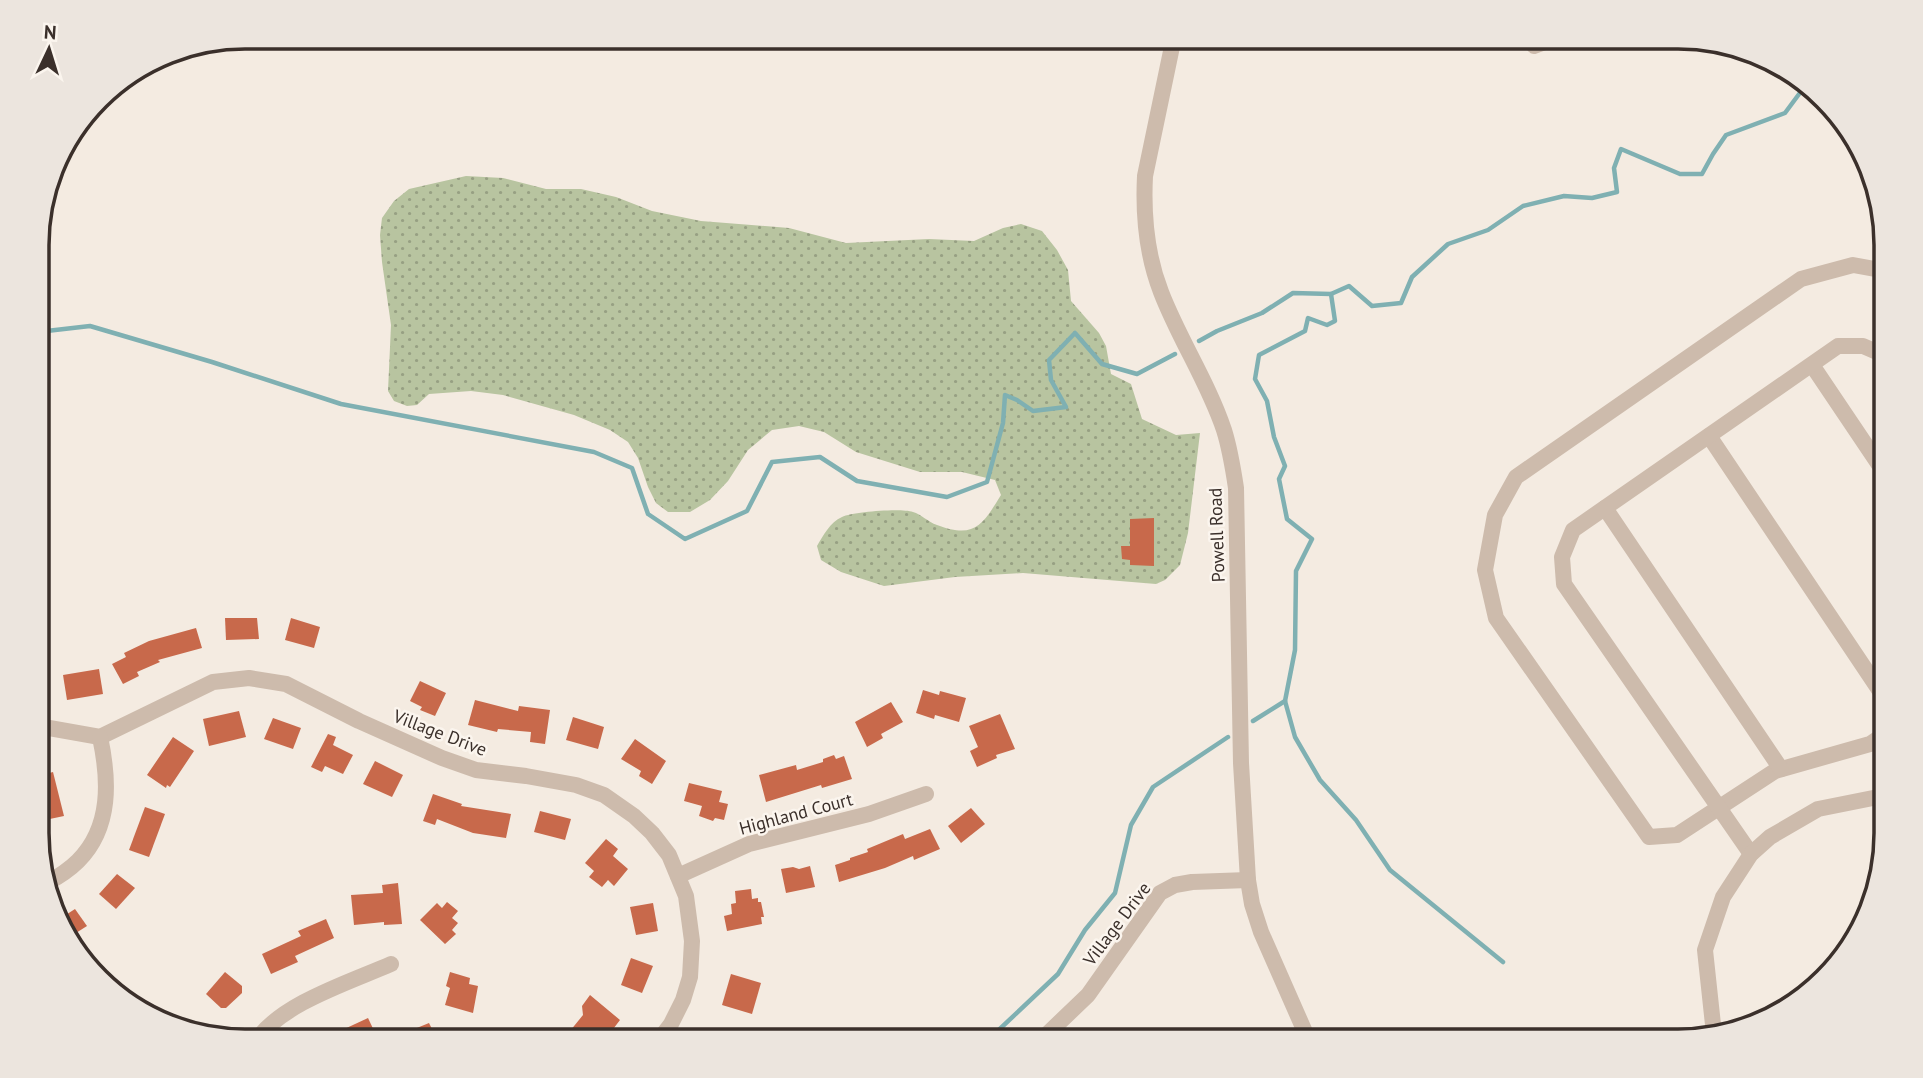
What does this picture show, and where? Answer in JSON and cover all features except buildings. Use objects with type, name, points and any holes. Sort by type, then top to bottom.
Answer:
[{"type":"street","name":"Powell Road","points":[[1171,49],[1148,155],[1144,198],[1149,249],[1161,293],[1223,426],[1233,464],[1236,488],[1241,763],[1248,880],[1261,932],[1304,1029]]},
{"type":"street","points":[[1874,269],[1853,265],[1801,279],[1516,477],[1494,515],[1485,570],[1496,618],[1650,837],[1677,835],[1775,771],[1874,741]]},
{"type":"street","points":[[1751,854],[1564,584],[1562,557],[1573,530],[1838,346],[1863,346],[1874,351]]},
{"type":"street","points":[[1812,365],[1874,457]]},
{"type":"street","points":[[1709,436],[1874,682]]},
{"type":"street","points":[[1605,508],[1781,769]]},
{"type":"street","name":"Village Drive","points":[[100,737],[213,682],[249,678],[286,684],[359,721],[476,771],[551,780],[604,795],[634,816],[652,833],[669,855],[686,896],[692,941],[690,977],[683,1000],[667,1029]]},
{"type":"street","points":[[49,728],[100,737],[107,785],[106,805],[93,841],[79,860],[55,877]]},
{"type":"street","name":"Highland Court","points":[[678,876],[749,844],[869,814],[926,794]]},
{"type":"street","points":[[1713,1025],[1705,950],[1723,897],[1751,854],[1770,837],[1818,809],[1874,798]]},
{"type":"street","name":"Village Drive","points":[[1053,1029],[1088,995],[1160,893],[1175,885],[1192,882],[1248,880]]},
{"type":"street","points":[[266,1029],[303,1002],[391,964]]},
{"type":"green space","points":[[466,176],[503,178],[546,189],[581,189],[616,197],[652,211],[701,221],[789,228],[846,243],[929,239],[974,241],[1003,228],[1021,224],[1042,231],[1068,270],[1071,301],[1099,333],[1106,346],[1111,374],[1131,384],[1142,419],[1176,435],[1200,433],[1188,533],[1180,565],[1165,580],[1156,584],[1023,573],[955,577],[884,586],[841,572],[821,560],[817,546],[834,522],[856,514],[907,511],[950,529],[968,530],[982,522],[1001,495],[995,480],[962,472],[920,472],[856,452],[824,432],[799,426],[772,430],[748,450],[728,481],[710,500],[690,512],[668,512],[656,503],[638,458],[628,442],[610,430],[574,415],[503,395],[471,391],[429,394],[417,405],[407,406],[394,401],[388,391],[391,325],[382,262],[382,218],[394,201],[409,189]]},
{"type":"waterway","points":[[1199,341],[1262,313],[1293,293],[1331,294],[1349,286],[1372,306],[1401,303],[1412,277],[1448,244],[1488,230],[1523,206],[1564,196],[1592,198],[1617,192],[1614,168],[1621,149],[1680,174],[1702,174],[1726,135],[1785,113],[1800,93]]},
{"type":"waterway","points":[[1331,294],[1335,321],[1327,325],[1308,318],[1305,331],[1259,355],[1255,379],[1267,401],[1274,437],[1285,466],[1279,479],[1287,519],[1312,539],[1296,571],[1295,650],[1285,701],[1295,737],[1320,780],[1356,820],[1390,870],[1503,962]]},
{"type":"waterway","points":[[49,331],[90,326],[341,404],[594,452],[632,468],[648,514],[685,539],[747,511],[772,462],[820,457],[857,481],[947,497],[987,482],[1003,423],[1005,395],[1033,411],[1066,407],[1051,380],[1049,360],[1075,333],[1102,364],[1137,374],[1175,354]]},
{"type":"waterway","points":[[1253,721],[1285,701]]},
{"type":"waterway","points":[[1000,1029],[1058,974],[1085,930],[1115,893],[1131,825],[1153,787],[1228,737]]}]
